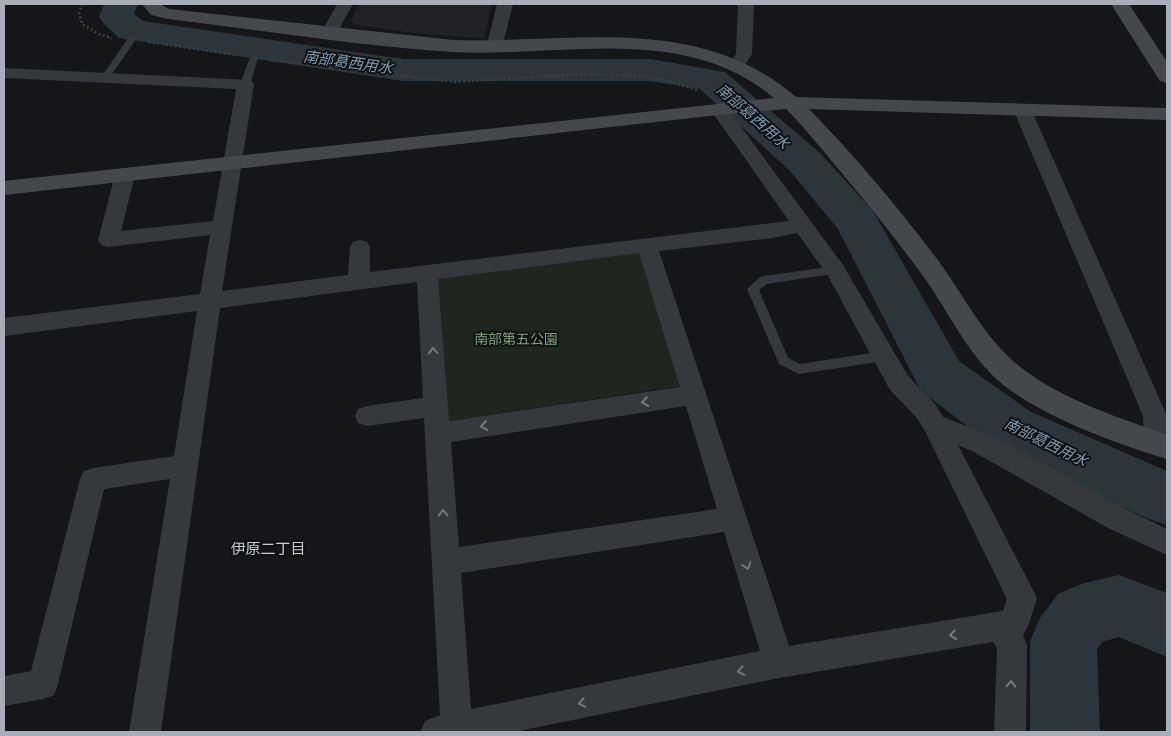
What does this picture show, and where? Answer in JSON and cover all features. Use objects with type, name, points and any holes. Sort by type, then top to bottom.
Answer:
[{"type":"street","points":[[151,4],[157,12],[168,14],[446,46],[494,48],[615,42],[652,43],[693,50],[736,66],[766,82],[819,132],[901,228],[985,347],[1011,376],[1050,399],[1095,421],[1162,445]]},
{"type":"street","points":[[330,33],[345,4]]},
{"type":"street","points":[[494,48],[505,4]]},
{"type":"street","points":[[736,66],[744,54],[746,4]]},
{"type":"street","points":[[1120,4],[1167,77]]},
{"type":"street","points":[[4,73],[246,84],[210,300],[145,732]]},
{"type":"street","points":[[4,188],[719,109],[790,103],[1167,114]]},
{"type":"street","points":[[427,273],[446,562],[450,731],[779,663],[1014,624],[1022,598],[934,424],[926,411],[899,383],[835,270],[719,109]]},
{"type":"street","points":[[1022,109],[1155,416],[1162,445]]},
{"type":"street","points":[[125,175],[108,240],[222,227]]},
{"type":"street","points":[[4,327],[776,230],[802,225]]},
{"type":"street","points":[[647,245],[779,663]]},
{"type":"street","points":[[360,247],[360,281]]},
{"type":"street","points":[[438,433],[693,395]]},
{"type":"street","points":[[367,416],[436,406]]},
{"type":"street","points":[[934,424],[983,444],[1118,519],[1167,542]]},
{"type":"street","points":[[4,691],[43,684],[93,480],[185,466]]},
{"type":"street","points":[[446,562],[732,519]]},
{"type":"street","points":[[1001,627],[1012,646],[1010,732]]},
{"type":"lane","points":[[105,78],[132,39]]},
{"type":"lane","points":[[246,84],[254,58]]},
{"type":"lane","points":[[835,270],[764,280],[752,289],[783,361],[799,369],[884,356]]},
{"type":"path","points":[[83,4],[79,12],[82,24],[99,34],[117,39],[132,39],[254,58],[396,76],[466,82],[593,75],[639,75],[680,83],[710,96],[719,109]]},
{"type":"shaded area","points":[[359,4],[492,4],[484,38],[476,38],[413,33],[355,25],[351,20]]},
{"type":"green space","name":"南部第五公園","points":[[641,251],[680,386],[446,421],[435,278]]},
{"type":"waterway","name":"南部葛西用水","points":[[121,4],[116,17],[132,30],[403,70],[650,70],[712,80],[805,162],[857,222],[940,376],[1011,428],[1167,499]]},
{"type":"waterway","points":[[1065,732],[1063,641],[1081,616],[1119,606],[1167,625]]},
{"type":"district","name":"伊原二丁目","points":[[268,548]]}]
